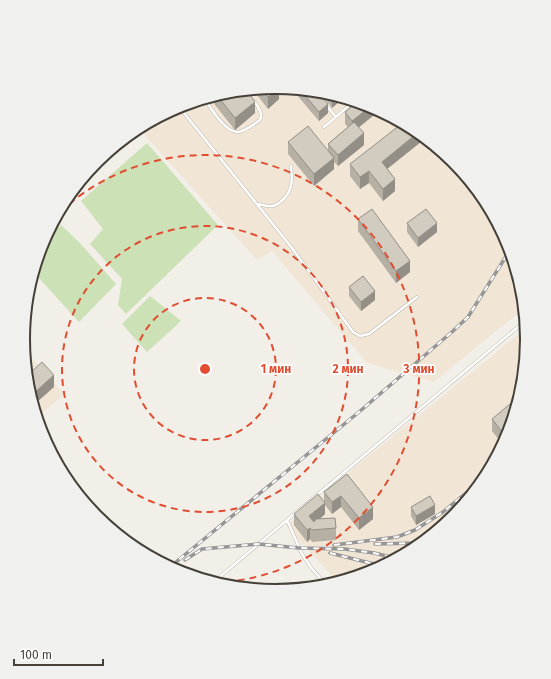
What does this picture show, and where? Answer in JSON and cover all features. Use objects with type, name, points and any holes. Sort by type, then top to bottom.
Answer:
[{"type":"lane","points":[[208,103],[217,117],[230,129],[237,132],[243,131],[260,120],[262,116],[261,110],[252,98]]},
{"type":"lane","points":[[323,101],[336,117]]},
{"type":"lane","points":[[324,127],[349,105]]},
{"type":"lane","points":[[184,112],[292,248],[355,334],[360,336],[369,334],[417,297]]},
{"type":"lane","points":[[257,204],[273,206],[280,203],[292,186],[291,166]]},
{"type":"lane","points":[[218,578],[520,325]]},
{"type":"lane","points":[[287,520],[302,554],[312,569],[322,580]]},
{"type":"shaded area","points":[[276,94],[308,96],[339,102],[384,119],[412,135],[437,155],[460,178],[480,203],[496,231],[513,276],[519,312],[434,382],[367,363],[272,251],[257,260],[143,133],[167,119],[197,107],[212,102],[243,96]]},
{"type":"shaded area","points":[[521,332],[519,372],[513,403],[496,448],[480,476],[449,513],[412,544],[384,560],[334,578],[286,526],[350,473],[349,472]]},
{"type":"shaded area","points":[[31,357],[64,394],[42,414],[32,372]]},
{"type":"green space","points":[[147,143],[218,225],[126,314],[118,305],[122,279],[90,244],[103,229],[81,201]]},
{"type":"green space","points":[[61,225],[79,242],[116,284],[79,322],[38,277],[56,229]]},
{"type":"green space","points":[[150,296],[181,321],[147,352],[122,324]]},
{"type":"building","points":[[250,96],[255,102],[235,118],[221,100]]},
{"type":"building","points":[[305,96],[324,99],[328,104],[319,112]]},
{"type":"building","points":[[352,106],[364,111],[352,121],[345,112]]},
{"type":"building","points":[[354,122],[364,133],[338,155],[328,144]]},
{"type":"building","points":[[308,126],[334,158],[314,174],[288,142]]},
{"type":"building","points":[[398,127],[414,136],[382,162],[395,179],[383,189],[369,171],[360,177],[350,164]]},
{"type":"building","points":[[372,209],[410,261],[396,271],[358,219]]},
{"type":"building","points":[[426,209],[437,223],[418,238],[407,223]]},
{"type":"building","points":[[363,276],[375,291],[361,302],[349,287]]},
{"type":"building","points":[[42,362],[54,375],[36,391],[32,371]]},
{"type":"building","points":[[513,401],[502,432],[492,419]]},
{"type":"building","points":[[347,474],[373,507],[359,518],[341,496],[332,502],[324,492]]},
{"type":"building","points":[[318,494],[325,503],[309,516],[314,522],[316,519],[335,518],[336,528],[312,530],[310,528],[307,530],[294,514]]},
{"type":"building","points":[[430,496],[435,505],[416,516],[411,507]]},
{"type":"railway","points":[[175,563],[359,412],[453,331],[468,317],[506,256]]},
{"type":"railway","points":[[334,545],[397,537],[415,530],[443,512],[468,491]]},
{"type":"railway","points":[[375,544],[413,543]]},
{"type":"railway","points":[[185,560],[202,549],[258,544],[299,548],[345,549],[390,557]]},
{"type":"railway","points":[[330,553],[374,564]]}]
